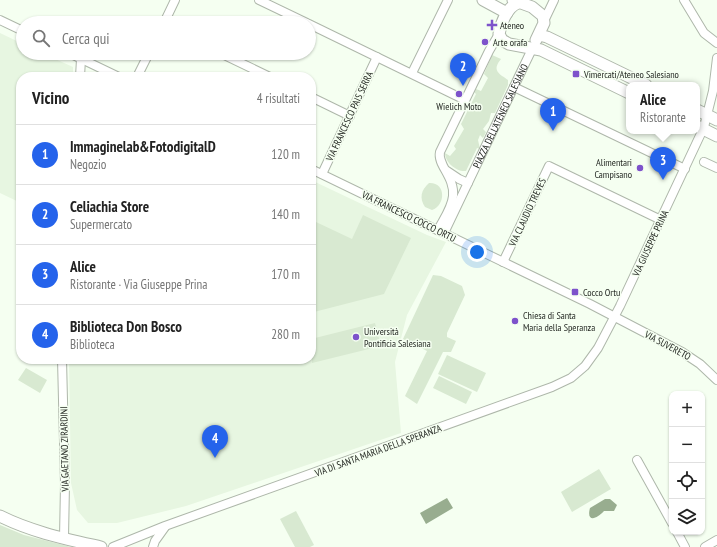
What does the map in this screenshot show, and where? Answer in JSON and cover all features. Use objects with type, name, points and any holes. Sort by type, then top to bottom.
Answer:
[{"type":"street","points":[[167,16],[175,0]]},
{"type":"street","points":[[259,0],[292,16]]},
{"type":"street","points":[[412,73],[448,0]]},
{"type":"street","points":[[482,0],[507,13]]},
{"type":"street","points":[[544,21],[554,0]]},
{"type":"street","points":[[684,0],[704,34],[717,43]]},
{"type":"street","points":[[441,232],[452,203],[453,187],[441,162],[439,154],[492,45],[499,34],[507,13],[515,2],[527,5],[536,10],[543,16],[544,21]]},
{"type":"street","points":[[0,20],[16,28]]},
{"type":"street","name":"PIAZZA DELL'ATENEO SALESIANO","points":[[441,232],[468,183],[539,35],[544,21]]},
{"type":"street","points":[[316,28],[465,100]]},
{"type":"street","points":[[499,34],[502,40],[509,44],[541,50],[626,92]]},
{"type":"street","points":[[539,35],[547,37],[640,82]]},
{"type":"street","name":"VIA FRANCESCO PAIS SERRA","points":[[322,174],[377,57]]},
{"type":"street","name":"VIA GIUSEPPE PRINA","points":[[700,128],[712,117],[717,58]]},
{"type":"street","points":[[80,72],[81,60]]},
{"type":"street","points":[[83,60],[108,72]]},
{"type":"street","points":[[140,72],[146,60]]},
{"type":"street","points":[[235,60],[260,72]]},
{"type":"street","points":[[514,87],[685,169]]},
{"type":"street","points":[[316,99],[350,116]]},
{"type":"street","points":[[700,111],[712,117]]},
{"type":"street","points":[[700,128],[717,136]]},
{"type":"street","name":"VIA GIUSEPPE PRINA","points":[[615,317],[685,169],[698,134]]},
{"type":"street","points":[[704,162],[717,168]]},
{"type":"street","name":"VIA CLAUDIO TREVES","points":[[503,262],[549,166],[661,220]]},
{"type":"street","points":[[446,170],[468,183]]},
{"type":"street","name":"VIA FRANCESCO COCCO ORTU","points":[[316,171],[615,317]]},
{"type":"street","name":"VIA SUVERETO","points":[[615,317],[686,354],[700,364],[717,380]]},
{"type":"street","name":"VIA DI SANTA MARIA DELLA SPERANZA","points":[[113,547],[165,526],[565,381],[580,372],[588,363],[615,317]]},
{"type":"street","name":"VIA GAETANO ZIRARDINI","points":[[62,364],[65,484],[64,538]]},
{"type":"street","points":[[637,460],[669,518]]},
{"type":"street","points":[[0,516],[33,530],[101,547]]},
{"type":"street","points":[[153,547],[155,541],[165,526]]},
{"type":"street","points":[[679,535],[685,547]]},
{"type":"street","points":[[705,547],[717,540]]},
{"type":"shaded area","points":[[0,33],[16,41],[16,60],[58,60],[73,67],[73,72],[16,72],[16,201],[0,193]]},
{"type":"shaded area","points":[[492,55],[501,59],[498,63],[497,69],[500,74],[508,80],[508,85],[495,113],[491,113],[489,121],[483,129],[486,132],[483,138],[480,135],[478,140],[480,149],[477,148],[466,171],[458,170],[449,163],[445,153],[450,156],[456,149],[454,146],[464,129],[461,124],[476,94],[474,92],[476,89],[481,91],[488,78],[484,74]]},
{"type":"shaded area","name":"Università Pontificia Salesiana","points":[[316,182],[427,235],[446,242],[407,315],[395,362],[401,433],[186,506],[117,523],[88,523],[77,510],[71,483],[69,364],[316,364]]},
{"type":"shaded area","points":[[429,183],[439,186],[442,194],[440,204],[432,210],[425,207],[422,200],[424,188]]},
{"type":"shaded area","points":[[363,215],[411,238],[384,294],[316,311],[316,222],[352,239]]},
{"type":"shaded area","points":[[433,275],[441,276],[462,286],[465,295],[447,333],[447,337],[456,341],[451,352],[443,352],[417,404],[405,396],[427,351],[403,339]]},
{"type":"shaded area","points":[[375,323],[381,346],[316,362],[316,338]]},
{"type":"shaded area","points":[[447,355],[486,373],[477,392],[438,374]]},
{"type":"shaded area","points":[[26,368],[47,380],[40,393],[18,380]]},
{"type":"shaded area","points":[[439,376],[472,392],[466,404],[433,388]]},
{"type":"shaded area","points":[[599,469],[611,489],[572,512],[561,492]]},
{"type":"shaded area","points":[[447,498],[453,508],[426,524],[420,513]]},
{"type":"shaded area","points":[[605,499],[610,499],[617,505],[614,511],[604,511],[595,518],[591,518],[589,513],[590,508]]},
{"type":"shaded area","points":[[296,511],[314,545],[310,547],[295,547],[280,519]]},
{"type":"shaded area","points":[[0,525],[24,535],[71,547],[0,547]]},
{"type":"place","name":"Ateneo","points":[[492,25]]},
{"type":"place","name":"Arte orafa","points":[[485,42]]},
{"type":"place","name":"Vimercati/Ateneo Salesiano","points":[[576,74]]},
{"type":"place","name":"Celiachia Store","points":[[463,86]]},
{"type":"place","name":"Wielich Moto","points":[[459,94]]},
{"type":"place","name":"Immaginelab&FotodigitalD","points":[[553,131]]},
{"type":"place","name":"Alimentari Campisano","points":[[640,168]]},
{"type":"place","name":"Alice","points":[[663,180]]},
{"type":"place","name":"Cocco Ortu","points":[[575,292]]},
{"type":"place","name":"Chiesa di Santa Maria della Speranza","points":[[515,321]]},
{"type":"place","name":"Università Pontificia Salesiana","points":[[356,337]]},
{"type":"place","name":"Biblioteca Don Bosco","points":[[215,458]]}]
